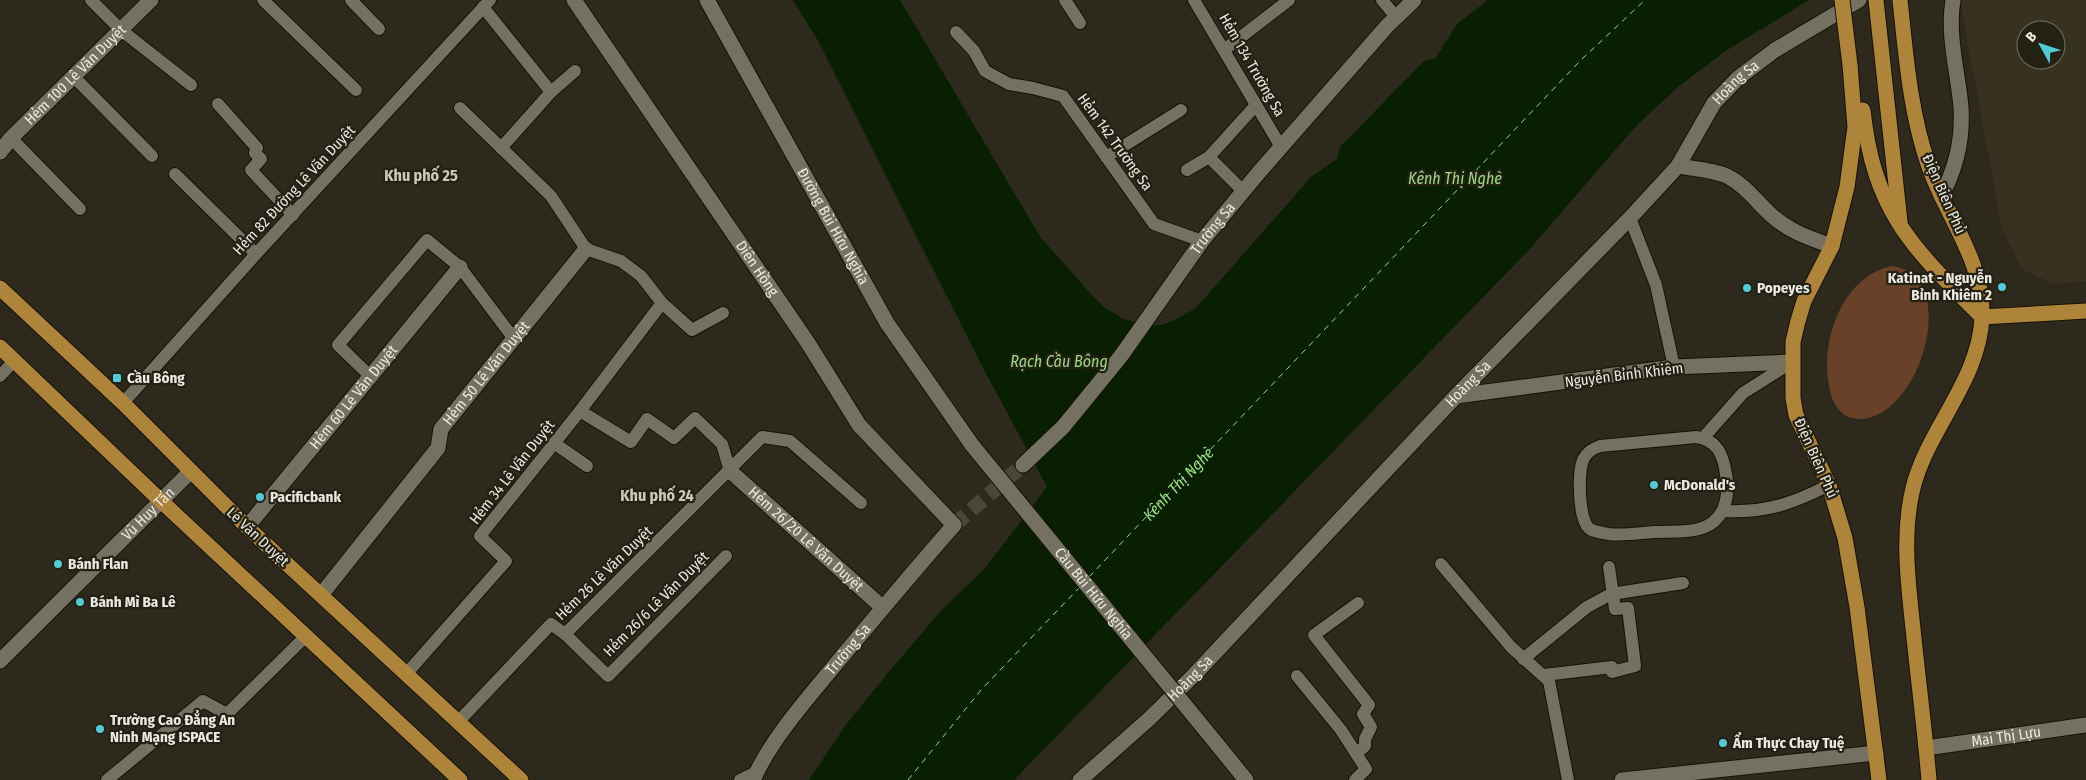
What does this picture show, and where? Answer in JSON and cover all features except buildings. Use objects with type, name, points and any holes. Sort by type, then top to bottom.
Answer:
[{"type":"main road","points":[[1842,0],[1850,65],[1869,155],[1888,208],[1901,229],[1933,268],[1982,317],[2086,311]]},
{"type":"main road","points":[[1876,0],[1901,229]]},
{"type":"main road","name":"Điện Biên Phủ","points":[[1900,0],[1907,70],[1919,134],[1941,196],[1971,257],[1981,296],[1982,317]]},
{"type":"main road","name":"Ðiện Biên Phủ","points":[[1855,82],[1852,158],[1841,215],[1832,246],[1802,308],[1793,342],[1793,398],[1796,415],[1829,485],[1841,520],[1851,566],[1879,780]]},
{"type":"main road","name":"Lê Văn Duyệt","points":[[0,288],[123,402],[190,472],[247,527],[521,780]]},
{"type":"main road","points":[[1929,780],[1907,569],[1909,513],[1919,468],[1938,426],[1961,388],[1970,367],[1982,317]]},
{"type":"main road","points":[[0,347],[160,501],[460,780]]},
{"type":"street","name":"Hẻm 100 Lê Văn Duyệt","points":[[0,152],[151,0]]},
{"type":"street","name":"Diên Hồng","points":[[574,0],[808,343],[859,425],[954,525]]},
{"type":"street","name":"Đường Bùi Hữu Nghĩa","points":[[707,0],[887,323],[972,445]]},
{"type":"street","name":"Trường Sa","points":[[1023,465],[1063,427],[1121,356],[1202,241],[1243,191],[1396,17],[1414,0]]},
{"type":"street","name":"Hoàng Sa","points":[[1080,780],[1195,674],[1456,396],[1630,218],[1678,166],[1714,103],[1738,78],[1775,50],[1859,0]]},
{"type":"street","points":[[1941,196],[1949,182],[1959,153],[1961,109],[1953,55],[1953,0]]},
{"type":"street","points":[[1678,166],[1706,170],[1728,177],[1750,193],[1784,226],[1801,235],[1832,246]]},
{"type":"street","name":"Hẻm 50 Lê Văn Duyệt","points":[[321,595],[438,448],[441,429],[586,249]]},
{"type":"street","name":"Hẻm 60 Lê Văn Duyệt","points":[[247,527],[460,267]]},
{"type":"street","name":"Nguyễn Bỉnh Khiêm","points":[[1456,396],[1674,367],[1792,362]]},
{"type":"street","name":"Cầu Bùi Hữu Nghĩa","points":[[972,445],[1246,780]]},
{"type":"street","name":"Hẻm 26/20 Lê Văn Duyệt","points":[[730,471],[882,607]]},
{"type":"street","name":"Vũ Huy Tấn","points":[[0,661],[190,472]]},
{"type":"street","name":"Trường Sa","points":[[755,776],[761,762],[806,700],[882,607],[954,525]]},
{"type":"street","name":"Mai Thị Lựu","points":[[1926,748],[2086,725]]},
{"type":"street","points":[[1623,780],[1876,752]]},
{"type":"lane","points":[[91,0],[121,30],[191,85]]},
{"type":"lane","points":[[263,0],[356,90]]},
{"type":"lane","points":[[351,0],[379,29]]},
{"type":"lane","points":[[1065,0],[1080,23]]},
{"type":"lane","name":"Hẻm 134 Trường Sa","points":[[1194,0],[1281,147]]},
{"type":"lane","points":[[1224,50],[1289,0]]},
{"type":"lane","points":[[1382,0],[1396,17]]},
{"type":"lane","points":[[486,4],[551,92]]},
{"type":"lane","name":"Hẻm 82 Đường Lê Văn Duyệt","points":[[123,402],[486,4]]},
{"type":"lane","name":"Hẻm 142 Trường Sa","points":[[956,32],[974,51],[985,72],[1009,84],[1063,96],[1154,224],[1202,241]]},
{"type":"lane","points":[[500,148],[551,92],[575,71]]},
{"type":"lane","points":[[74,77],[152,156]]},
{"type":"lane","points":[[218,104],[256,148],[256,153],[261,159],[251,170],[293,215]]},
{"type":"lane","points":[[1187,170],[1209,157],[1256,105]]},
{"type":"lane","points":[[460,108],[551,196],[586,249],[621,261],[641,276],[662,303],[692,330],[723,313]]},
{"type":"lane","points":[[1106,157],[1181,110]]},
{"type":"lane","points":[[12,138],[80,208]]},
{"type":"lane","points":[[1209,157],[1243,191]]},
{"type":"lane","points":[[175,174],[256,254]]},
{"type":"lane","points":[[1630,218],[1656,285],[1674,367]]},
{"type":"lane","points":[[370,376],[338,345],[427,240],[460,267],[514,339]]},
{"type":"lane","name":"Hẻm 34 Lê Văn Duyệt","points":[[406,674],[506,561],[480,536],[580,411],[662,303]]},
{"type":"lane","points":[[0,376],[14,360]]},
{"type":"lane","points":[[1703,438],[1743,393],[1792,362]]},
{"type":"lane","points":[[580,411],[631,442],[648,419],[674,438],[695,418],[722,444],[730,471]]},
{"type":"lane","name":"Hẻm 26 Lê Văn Duyệt","points":[[458,722],[551,624],[565,634],[762,437],[790,441],[861,503]]},
{"type":"lane","points":[[1703,438],[1717,448],[1725,464],[1728,494],[1723,511],[1712,523],[1698,530],[1610,534],[1591,529],[1585,524],[1582,516],[1581,469],[1586,455],[1592,449],[1600,446],[1703,438]]},
{"type":"lane","points":[[554,443],[588,466]]},
{"type":"lane","points":[[1723,511],[1756,511],[1774,508],[1792,503],[1829,485]]},
{"type":"lane","name":"Hẻm 26/6 Lê Văn Duyệt","points":[[565,634],[608,676],[726,556]]},
{"type":"lane","points":[[1441,564],[1523,659],[1549,681],[1568,780]]},
{"type":"lane","points":[[1544,675],[1612,667],[1612,672],[1636,666],[1628,608],[1615,609],[1611,594],[1609,567]]},
{"type":"lane","points":[[1523,659],[1587,607],[1611,594],[1683,583]]},
{"type":"lane","points":[[1357,753],[1365,746],[1365,740],[1370,727],[1363,714],[1370,705],[1314,635],[1358,603]]},
{"type":"lane","points":[[107,780],[203,701],[227,714],[306,636]]},
{"type":"lane","points":[[1297,676],[1357,753],[1366,769],[1355,780]]},
{"type":"lane","points":[[740,780],[755,776]]},
{"type":"shaded area","points":[[1960,0],[2086,0],[2086,281],[2054,284],[2022,269],[2002,229]]},
{"type":"shaded area","points":[[1893,266],[1914,276],[1925,295],[1929,319],[1925,346],[1915,373],[1901,396],[1882,412],[1861,419],[1853,418],[1845,415],[1838,409],[1830,391],[1827,367],[1832,329],[1849,295],[1861,282],[1876,272]]},
{"type":"water","name":"Kênh Thị Nghè","points":[[793,0],[900,0],[1041,238],[1105,308],[1124,319],[1150,326],[1173,321],[1196,308],[1312,176],[1337,159],[1340,147],[1424,61],[1435,59],[1457,24],[1488,0],[1809,0],[1727,50],[1678,87],[1637,125],[1527,252],[1014,780],[809,780],[845,726],[887,674],[940,612],[986,567],[1047,487],[981,364],[817,39]]},
{"type":"ferry route","points":[[1089,577],[1581,60],[1645,0]]},
{"type":"ferry route","points":[[908,780],[981,690],[1079,588]]},
{"type":"tunnel","points":[[954,525],[1023,465]]},
{"type":"place","name":"Katinat - Nguyễn Bỉnh Khiêm 2","points":[[2002,287]]},
{"type":"place","name":"Popeyes","points":[[1747,288]]},
{"type":"place","name":"Cầu Bông","points":[[117,378]]},
{"type":"place","name":"McDonald's","points":[[1654,485]]},
{"type":"place","name":"Pacificbank","points":[[260,497]]},
{"type":"place","name":"Bánh Flan","points":[[58,564]]},
{"type":"place","name":"Bánh Mì Ba Lê","points":[[80,602]]},
{"type":"place","name":"Trường Cao Đẳng An Ninh Mạng ISPACE","points":[[100,729]]},
{"type":"place","name":"Ẩm Thực Chay Tuệ","points":[[1723,743]]},
{"type":"district","name":"Khu phố 25","points":[[421,175]]},
{"type":"district","name":"Khu phố 24","points":[[657,495]]},
{"type":"water label","name":"Rạch Cầu Bông","points":[[1059,361]]}]
